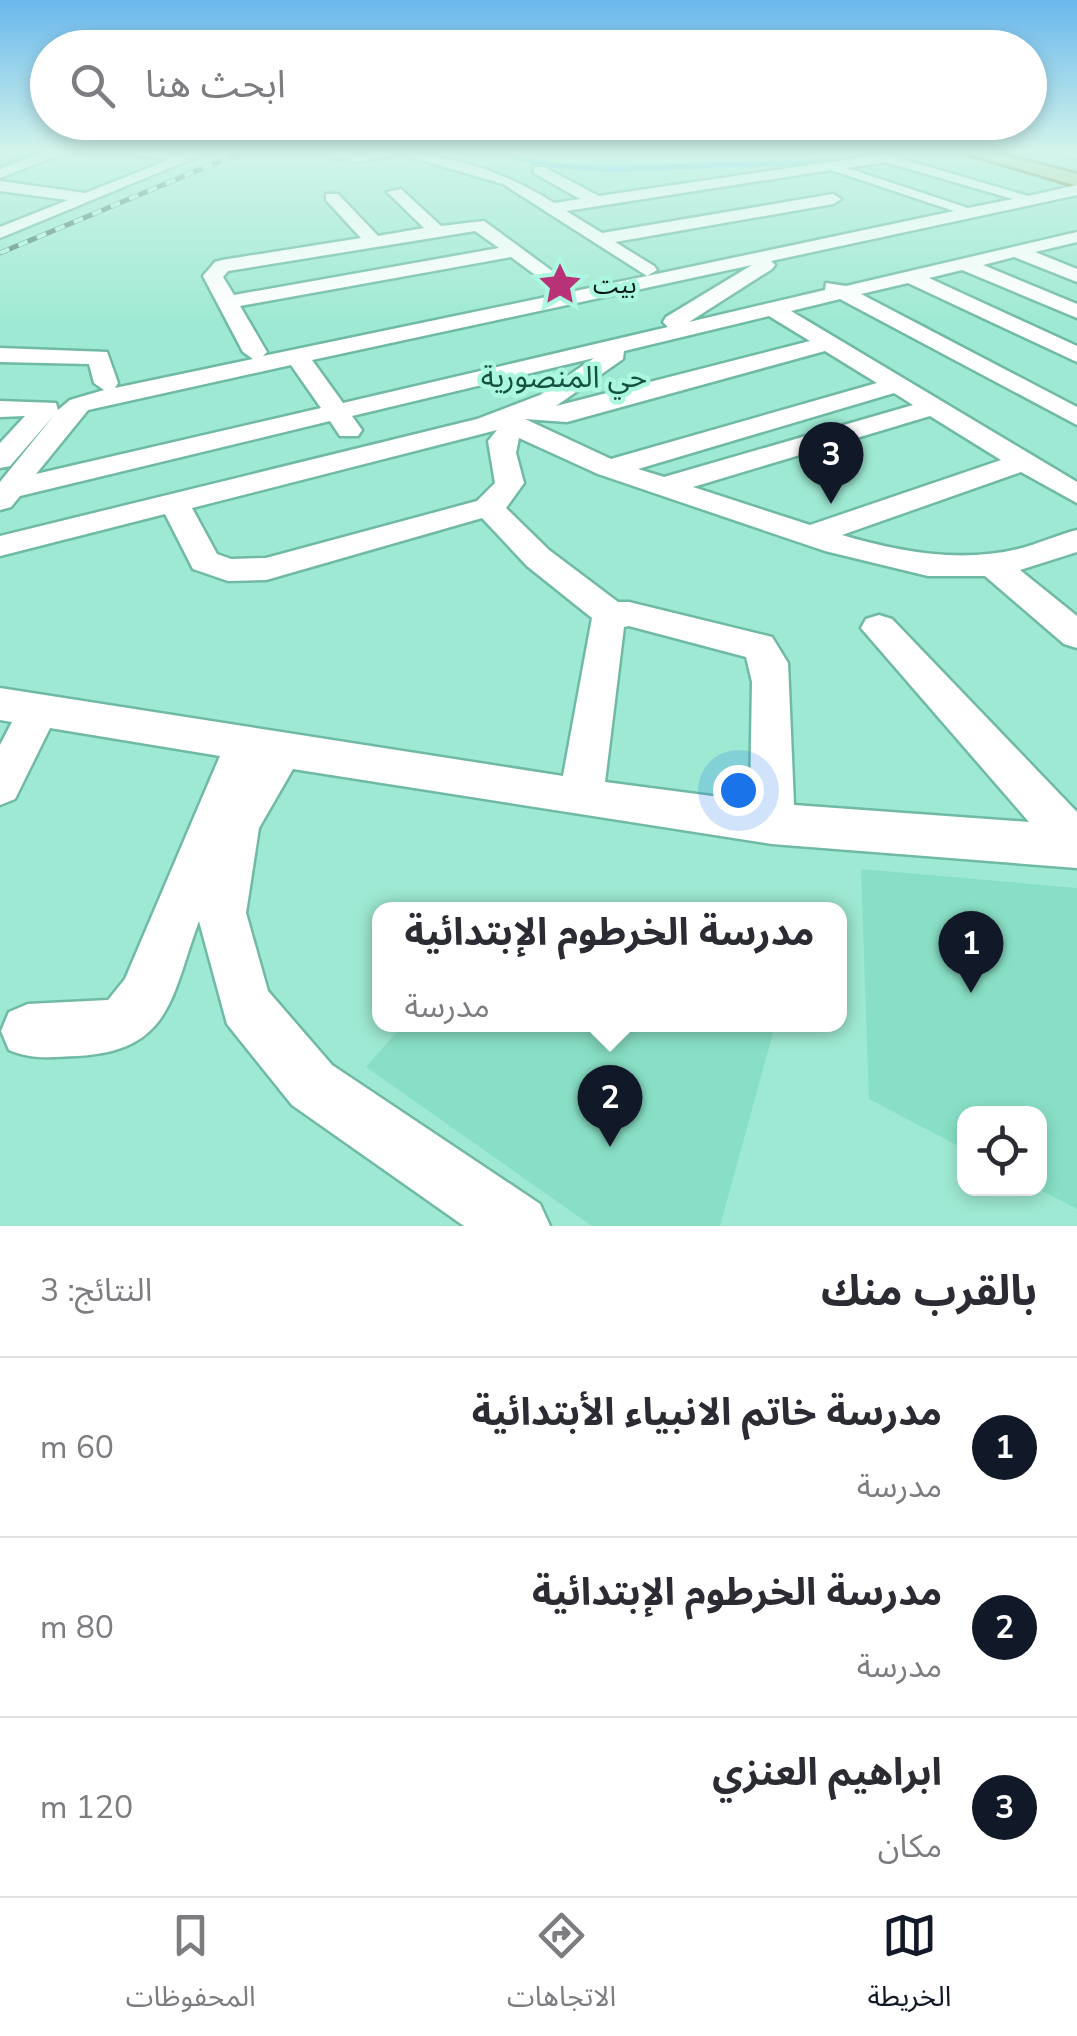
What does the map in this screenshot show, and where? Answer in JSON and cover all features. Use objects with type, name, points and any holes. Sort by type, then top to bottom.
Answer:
[{"type":"street","points":[[0,233],[63,208]]},
{"type":"street","points":[[342,208],[372,240]]},
{"type":"street","points":[[412,208],[436,230]]},
{"type":"street","points":[[553,208],[647,270]]},
{"type":"street","points":[[600,238],[799,208]]},
{"type":"street","points":[[0,460],[57,396],[106,383],[647,270],[773,255],[889,218],[958,208]]},
{"type":"street","points":[[3,494],[79,405],[990,208]]},
{"type":"street","points":[[255,352],[212,273],[222,266],[436,230],[474,215],[564,288]]},
{"type":"street","points":[[0,216],[26,223]]},
{"type":"street","points":[[939,221],[1077,276]]},
{"type":"street","points":[[3,494],[1077,238]]},
{"type":"street","points":[[228,302],[516,251]]},
{"type":"street","points":[[773,255],[1077,417]]},
{"type":"street","points":[[174,502],[205,560],[228,570],[285,565],[488,507],[510,487],[512,480],[501,451],[502,440],[518,417],[762,267],[773,255]]},
{"type":"street","points":[[964,264],[1077,312]]},
{"type":"street","points":[[910,276],[1077,355]]},
{"type":"street","points":[[771,308],[1077,494]]},
{"type":"street","points":[[0,546],[518,417],[567,414],[828,343]]},
{"type":"street","points":[[0,355],[99,357],[106,383]]},
{"type":"street","points":[[298,357],[366,454]]},
{"type":"street","points":[[614,467],[896,385]]},
{"type":"street","points":[[664,486],[933,407]]},
{"type":"street","points":[[0,409],[47,408]]},
{"type":"street","points":[[518,417],[614,467],[664,486],[812,535],[920,563],[993,566],[1034,557],[1077,540]]},
{"type":"street","points":[[812,535],[1024,462]]},
{"type":"street","points":[[488,507],[538,558],[612,614],[630,614],[759,647],[770,663],[772,824]]},
{"type":"street","points":[[993,566],[1077,635]]},
{"type":"street","points":[[581,798],[606,625],[612,614]]},
{"type":"street","points":[[879,628],[1077,845]]},
{"type":"street","points":[[0,786],[19,708],[581,798],[772,824],[880,836],[1077,845]]},
{"type":"street","points":[[28,1031],[110,1027],[126,1020],[144,998],[263,748]]},
{"type":"street","points":[[263,748],[237,824],[222,913],[246,1005],[312,1085],[518,1226]]},
{"type":"shaded area","points":[[861,869],[1077,888],[1077,1209],[1047,1194],[1047,1106],[957,1106],[957,1145],[869,1099]]},
{"type":"shaded area","points":[[397,1032],[773,1033],[720,1226],[592,1226],[366,1067]]},
{"type":"railway","points":[[0,253],[107,208]]},
{"type":"place","name":"بيت","points":[[560,284]]},
{"type":"place","name":"ابراهيم العنزي","points":[[831,504]]},
{"type":"place","name":"مدرسة خاتم الانبياء الأبتدائية","points":[[971,993]]},
{"type":"place","name":"مدرسة الخرطوم الإبتدائية","points":[[610,1147]]},
{"type":"district","name":"حي المنصورية","points":[[564,377]]}]
